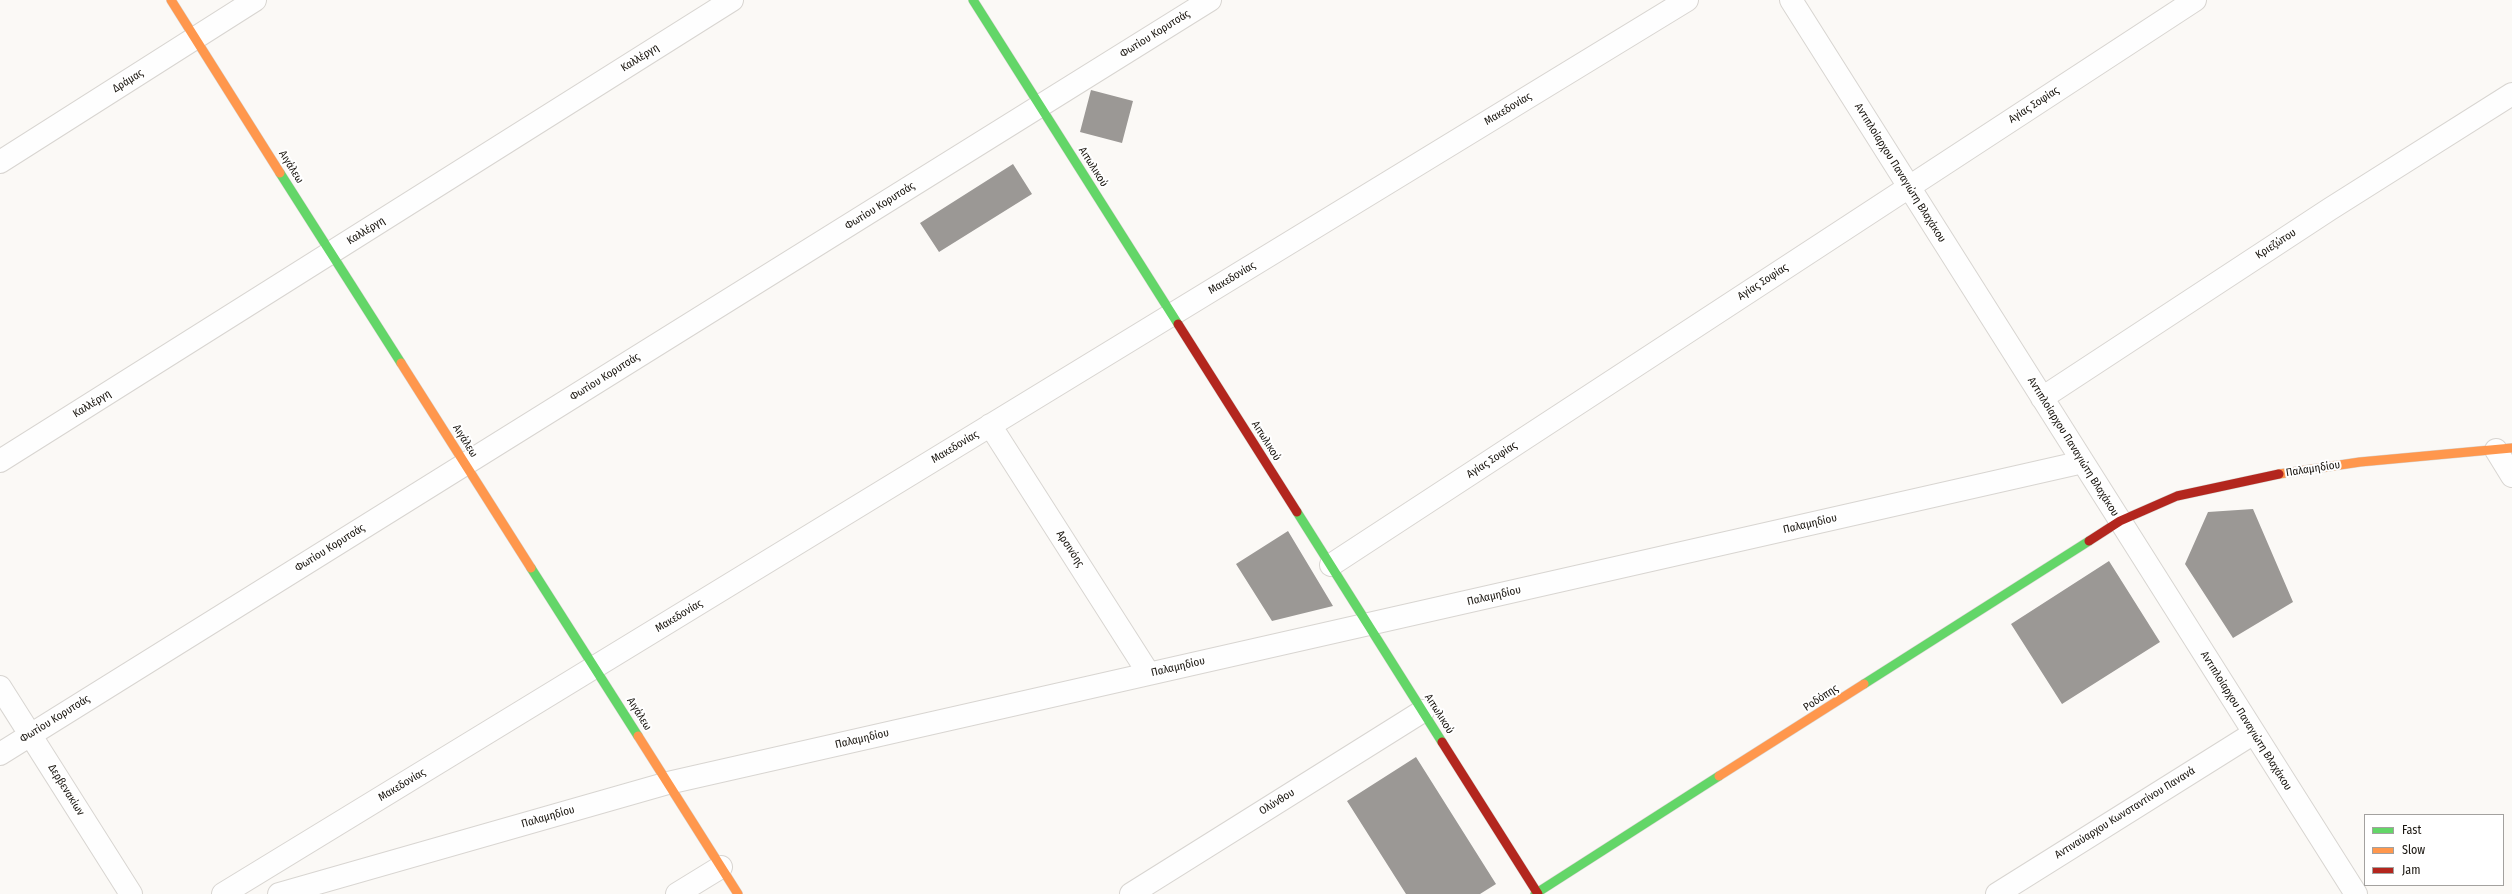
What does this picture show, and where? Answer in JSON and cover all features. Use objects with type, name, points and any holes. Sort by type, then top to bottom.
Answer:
[{"type":"street","name":"Αιγάλεω","points":[[171,0],[738,894]]},
{"type":"street","name":"Δράμας","points":[[0,162],[255,0]]},
{"type":"street","name":"Καλλέργη","points":[[0,462],[732,0]]},
{"type":"street","name":"Αιτωλικού","points":[[973,0],[1331,565],[1537,894]]},
{"type":"street","name":"Φωτίου Κορυτσάς","points":[[0,754],[1210,0]]},
{"type":"street","name":"Μακεδονίας","points":[[223,894],[1687,0]]},
{"type":"street","name":"Αντιπλοίαρχου Παναγιώτη Βλαχάκου","points":[[1791,0],[2356,894]]},
{"type":"street","name":"Αγίας Σοφίας","points":[[1331,565],[2195,0]]},
{"type":"street","name":"Κριεζώτου","points":[[2042,398],[2330,209],[2512,94]]},
{"type":"street","name":"Αρσινόης","points":[[990,425],[1149,674]]},
{"type":"street","name":"Παλαμηδίου","points":[[2120,521],[2176,496],[2285,473],[2360,462],[2504,449]]},
{"type":"street","points":[[2504,449],[2512,476]]},
{"type":"street","name":"Παλαμηδίου","points":[[279,894],[668,783],[2083,462]]},
{"type":"street","name":"Ροδόπης","points":[[1537,894],[2120,521]]},
{"type":"street","name":"Δερβενακίων","points":[[0,687],[131,894]]},
{"type":"street","name":"Ολύνθου","points":[[1131,894],[1422,711]]},
{"type":"street","name":"Αντιναύαρχου Κωνσταντίνου Πανανά","points":[[1997,894],[2254,732]]},
{"type":"street","points":[[677,894],[721,867]]},
{"type":"building","points":[[1091,90],[1133,101],[1122,143],[1080,132]]},
{"type":"building","points":[[1013,164],[1032,194],[939,252],[920,223]]},
{"type":"building","points":[[2253,509],[2293,602],[2233,638],[2185,564],[2208,512]]},
{"type":"building","points":[[1288,531],[1333,606],[1272,621],[1236,564]]},
{"type":"building","points":[[2109,561],[2160,642],[2062,704],[2011,624]]},
{"type":"building","points":[[1416,757],[1496,884],[1480,894],[1406,894],[1347,801]]},
{"type":"traffic: fast","points":[[973,0],[1178,324]]},
{"type":"traffic: fast","points":[[280,173],[401,363]]},
{"type":"traffic: fast","points":[[1297,512],[1442,742]]},
{"type":"traffic: fast","points":[[1864,684],[2089,541]]},
{"type":"traffic: fast","points":[[531,568],[638,736]]},
{"type":"traffic: fast","points":[[1535,894],[1719,776]]},
{"type":"traffic: slow","points":[[171,0],[280,173]]},
{"type":"traffic: slow","points":[[401,363],[531,568]]},
{"type":"traffic: slow","points":[[2279,474],[2360,462],[2512,448]]},
{"type":"traffic: slow","points":[[1719,776],[1864,684]]},
{"type":"traffic: slow","points":[[638,736],[738,894]]},
{"type":"traffic: jam","points":[[1178,324],[1297,512]]},
{"type":"traffic: jam","points":[[2089,541],[2120,521],[2177,496],[2279,474]]},
{"type":"traffic: jam","points":[[1442,742],[1538,894]]}]
